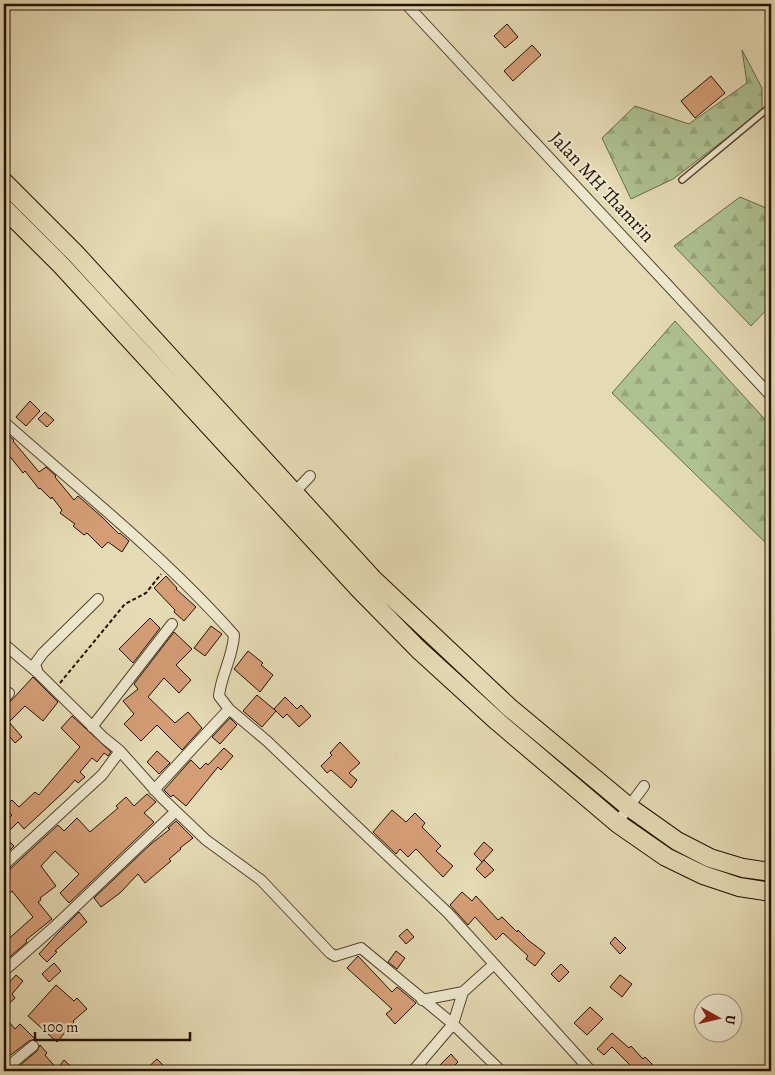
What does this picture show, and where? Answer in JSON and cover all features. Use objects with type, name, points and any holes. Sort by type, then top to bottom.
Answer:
[{"type":"highway","points":[[4,182],[75,253],[373,579],[510,708],[629,807],[677,841],[710,858],[743,868],[771,872]]},
{"type":"highway","points":[[4,208],[61,265],[359,589],[418,649],[498,722],[617,823],[666,858],[703,875],[739,887],[771,892]]},
{"type":"street","name":"Jalan MH Thamrin","points":[[406,4],[771,396]]},
{"type":"street","points":[[4,422],[168,566],[234,635],[230,658],[224,671],[219,696],[229,709],[274,747],[448,913],[591,1071]]},
{"type":"street","points":[[281,506],[310,476]]},
{"type":"street","points":[[38,674],[36,664],[43,653],[98,599]]},
{"type":"street","points":[[92,726],[172,624]]},
{"type":"street","points":[[4,644],[120,751],[175,812],[206,840],[261,880],[330,953],[335,956],[361,948],[453,1024],[501,1071]]},
{"type":"street","points":[[154,790],[229,709]]},
{"type":"street","points":[[4,865],[102,775],[120,751]]},
{"type":"street","points":[[617,823],[644,786]]},
{"type":"street","points":[[4,971],[54,927],[175,812]]},
{"type":"street","points":[[413,1071],[453,1024],[463,992],[493,964]]},
{"type":"street","points":[[422,1000],[463,992]]},
{"type":"street","points":[[4,1070],[32,1046]]},
{"type":"lane","points":[[682,180],[771,106]]},
{"type":"path","points":[[55,690],[125,604],[146,593],[168,566]]},
{"type":"green space","points":[[742,50],[762,88],[762,111],[673,179],[631,199],[602,138],[635,106],[689,124],[747,83]]},
{"type":"green space","points":[[740,197],[771,210],[771,305],[751,326],[674,246]]},
{"type":"green space","points":[[675,321],[771,426],[771,548],[612,393]]},
{"type":"building","points":[[507,24],[518,37],[505,48],[494,36]]},
{"type":"building","points":[[532,45],[541,55],[513,81],[504,71]]},
{"type":"building","points":[[711,76],[725,93],[695,118],[681,101]]},
{"type":"building","points":[[30,401],[40,411],[26,426],[16,417]]},
{"type":"building","points":[[45,412],[54,420],[47,427],[38,419]]},
{"type":"building","points":[[4,432],[14,440],[39,472],[46,467],[56,476],[74,500],[78,496],[129,541],[122,552],[108,542],[102,548],[87,533],[84,535],[73,526],[75,524],[60,513],[62,510],[52,497],[51,499],[39,489],[25,471],[23,473],[4,449]]},
{"type":"building","points":[[166,576],[176,589],[196,607],[184,621],[154,588]]},
{"type":"building","points":[[150,618],[160,628],[133,663],[119,649]]},
{"type":"building","points":[[211,626],[222,634],[205,656],[194,648]]},
{"type":"building","points":[[174,632],[192,649],[176,665],[191,680],[179,693],[164,678],[148,697],[175,723],[188,712],[202,728],[182,750],[157,725],[141,741],[124,724],[134,714],[123,701],[138,689],[134,684]]},
{"type":"building","points":[[248,651],[263,663],[261,665],[273,675],[260,692],[234,669]]},
{"type":"building","points":[[33,677],[58,702],[43,721],[25,706],[9,722],[22,737],[15,743],[10,737],[4,742],[4,706]]},
{"type":"building","points":[[257,695],[276,711],[262,727],[243,711]]},
{"type":"building","points":[[285,697],[297,709],[301,705],[311,716],[299,727],[287,714],[283,718],[274,709]]},
{"type":"building","points":[[72,716],[111,752],[108,756],[104,753],[97,762],[92,758],[80,772],[85,777],[78,783],[75,780],[24,829],[18,822],[4,836],[4,823],[12,815],[4,808],[12,800],[19,807],[35,792],[39,795],[80,747],[61,728]]},
{"type":"building","points":[[230,718],[237,725],[220,744],[212,737]]},
{"type":"building","points":[[340,742],[360,763],[349,773],[357,780],[351,788],[331,770],[327,773],[321,766],[332,755],[330,753]]},
{"type":"building","points":[[224,748],[233,756],[221,770],[218,767],[186,806],[173,795],[171,797],[164,790],[191,760],[200,769],[206,763],[208,765]]},
{"type":"building","points":[[157,751],[170,763],[159,774],[147,762]]},
{"type":"building","points":[[147,794],[156,802],[144,813],[154,822],[69,903],[60,893],[79,874],[55,851],[41,866],[56,886],[40,898],[41,900],[38,902],[52,919],[26,940],[27,942],[4,962],[4,943],[33,917],[12,891],[4,900],[4,872],[9,870],[58,825],[64,831],[77,818],[90,832],[118,808],[116,806],[126,797],[134,806]]},
{"type":"building","points":[[392,810],[406,822],[415,813],[425,823],[422,827],[441,846],[436,851],[453,866],[443,877],[416,849],[408,857],[400,849],[396,854],[373,832]]},
{"type":"building","points":[[176,821],[193,838],[169,859],[171,861],[145,883],[138,874],[120,893],[101,907],[94,898],[151,844],[170,829],[168,828]]},
{"type":"building","points":[[4,836],[14,846],[4,856]]},
{"type":"building","points":[[484,842],[493,850],[482,862],[474,854]]},
{"type":"building","points":[[484,860],[494,870],[485,878],[476,869]]},
{"type":"building","points":[[462,892],[472,901],[476,896],[498,920],[502,917],[517,932],[518,930],[545,953],[535,966],[526,959],[528,956],[503,933],[496,940],[475,917],[468,925],[450,905]]},
{"type":"building","points":[[79,912],[87,922],[55,951],[57,952],[47,962],[39,954]]},
{"type":"building","points":[[407,929],[414,937],[406,944],[399,936]]},
{"type":"building","points":[[615,937],[626,948],[620,954],[610,943]]},
{"type":"building","points":[[396,951],[405,958],[397,969],[388,962]]},
{"type":"building","points":[[358,956],[392,992],[397,987],[416,1003],[395,1024],[386,1014],[392,1009],[347,968]]},
{"type":"building","points":[[54,963],[61,971],[49,982],[42,974]]},
{"type":"building","points":[[561,964],[569,972],[559,982],[551,974]]},
{"type":"building","points":[[16,975],[23,981],[12,994],[15,998],[4,1008],[4,984],[6,986]]},
{"type":"building","points":[[620,975],[632,984],[622,997],[610,987]]},
{"type":"building","points":[[56,985],[74,1001],[77,998],[87,1009],[73,1021],[57,1042],[28,1016]]},
{"type":"building","points":[[590,1007],[603,1019],[587,1035],[574,1023]]},
{"type":"building","points":[[4,1016],[15,1029],[20,1024],[35,1039],[29,1041],[8,1057],[4,1053]]},
{"type":"building","points":[[612,1033],[629,1048],[631,1046],[643,1059],[645,1057],[659,1071],[636,1071],[612,1047],[604,1055],[597,1049]]},
{"type":"building","points":[[40,1045],[47,1053],[45,1055],[57,1069],[64,1060],[76,1071],[13,1071],[37,1051]]},
{"type":"building","points":[[451,1054],[458,1062],[449,1071],[444,1071],[439,1066]]},
{"type":"building","points":[[157,1059],[163,1065],[157,1071],[144,1071]]}]
